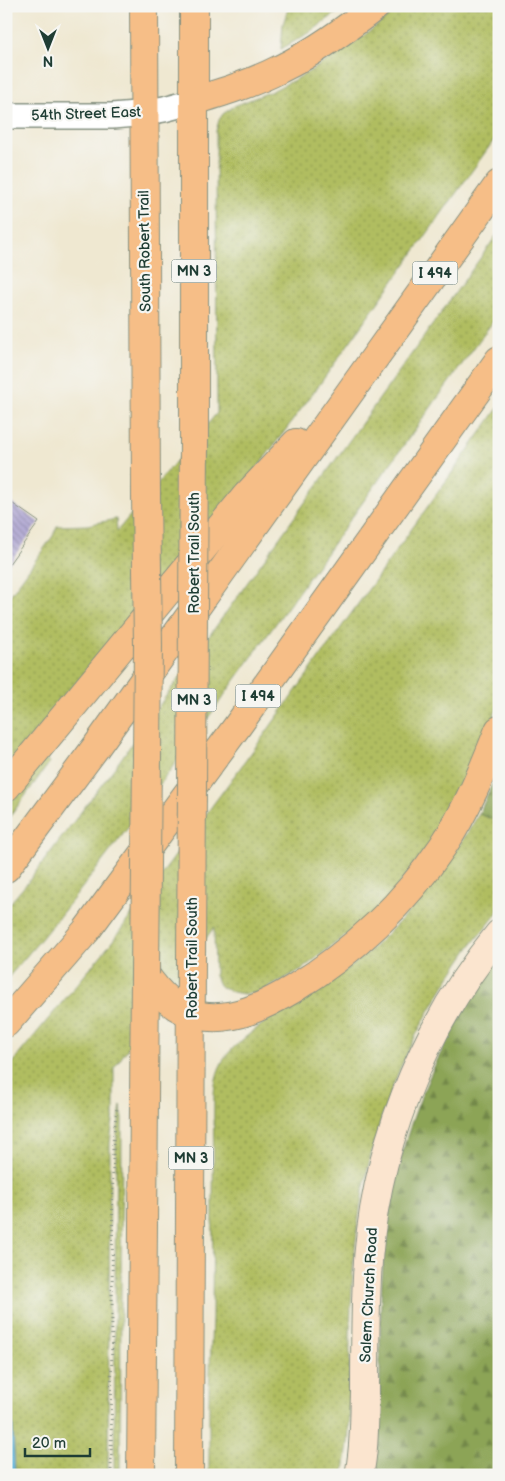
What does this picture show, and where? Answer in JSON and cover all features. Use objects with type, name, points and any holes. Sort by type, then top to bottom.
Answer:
[{"type":"main road","name":"South Robert Trail","points":[[144,6],[148,654],[145,974]]},
{"type":"main road","name":"MN 3","points":[[194,6],[194,101]]},
{"type":"main road","points":[[194,101],[234,89],[280,69],[319,48],[376,6]]},
{"type":"main road","name":"Robert Trail South","points":[[189,1475],[194,101]]},
{"type":"main road","name":"I 494","points":[[6,868],[96,747],[499,184]]},
{"type":"main road","name":"I 494","points":[[6,1023],[86,930],[236,728],[499,360]]},
{"type":"main road","points":[[6,787],[247,495],[370,363]]},
{"type":"main road","points":[[145,974],[164,997],[179,1008],[192,1014],[206,1017],[231,1016],[266,1004],[334,962],[364,937],[398,903],[442,848],[466,808],[499,730]]},
{"type":"main road","points":[[141,1475],[145,974]]},
{"type":"street","name":"54th Street East","points":[[6,116],[112,116],[144,113],[194,101]]},
{"type":"street","name":"Salem Church Road","points":[[359,1475],[364,1438],[368,1256],[383,1167],[404,1098],[434,1034],[468,976],[499,934]]},
{"type":"path","points":[[111,1475],[113,1142],[118,1105]]},
{"type":"green space","points":[[289,6],[346,6],[309,33],[281,49],[283,24]]},
{"type":"green space","points":[[402,6],[499,6],[499,133],[317,388],[257,468],[6,773],[6,601],[53,536],[57,526],[87,525],[116,519],[117,531],[217,413],[216,131],[219,120],[223,114],[234,106],[272,91],[302,76],[349,47]]},
{"type":"green space","points":[[499,232],[499,313],[127,829],[68,906],[6,980],[6,908],[28,882],[118,763]]},
{"type":"green space","points":[[499,407],[499,703],[453,813],[381,908],[302,969],[262,991],[243,994],[222,988],[219,985],[215,976],[214,927],[114,1068],[114,1113],[110,1142],[108,1475],[15,1475],[10,1362],[6,1336],[6,1070],[108,947],[257,745]]},
{"type":"green space","points":[[43,757],[50,762],[6,822],[6,802]]},
{"type":"green space","points":[[499,768],[499,821],[479,814]]},
{"type":"green space","points":[[479,814],[499,821],[499,908],[448,980],[416,1035],[390,1093],[371,1153],[360,1212],[353,1273],[350,1335],[350,1405],[348,1441],[343,1475],[209,1475],[214,1094],[219,1069],[230,1052],[245,1037],[274,1016],[341,974],[401,921],[448,862]]},
{"type":"green space","points":[[499,958],[499,1219],[495,1254],[499,1289],[499,1475],[377,1475],[383,1271],[386,1236],[400,1161],[424,1090],[440,1055],[477,989]]},
{"type":"green space","points":[[121,1105],[120,1475],[114,1475],[116,1142]]},
{"type":"water","points":[[6,1337],[10,1362],[15,1475],[6,1475]]},
{"type":"building","points":[[6,499],[39,522],[6,568]]}]
